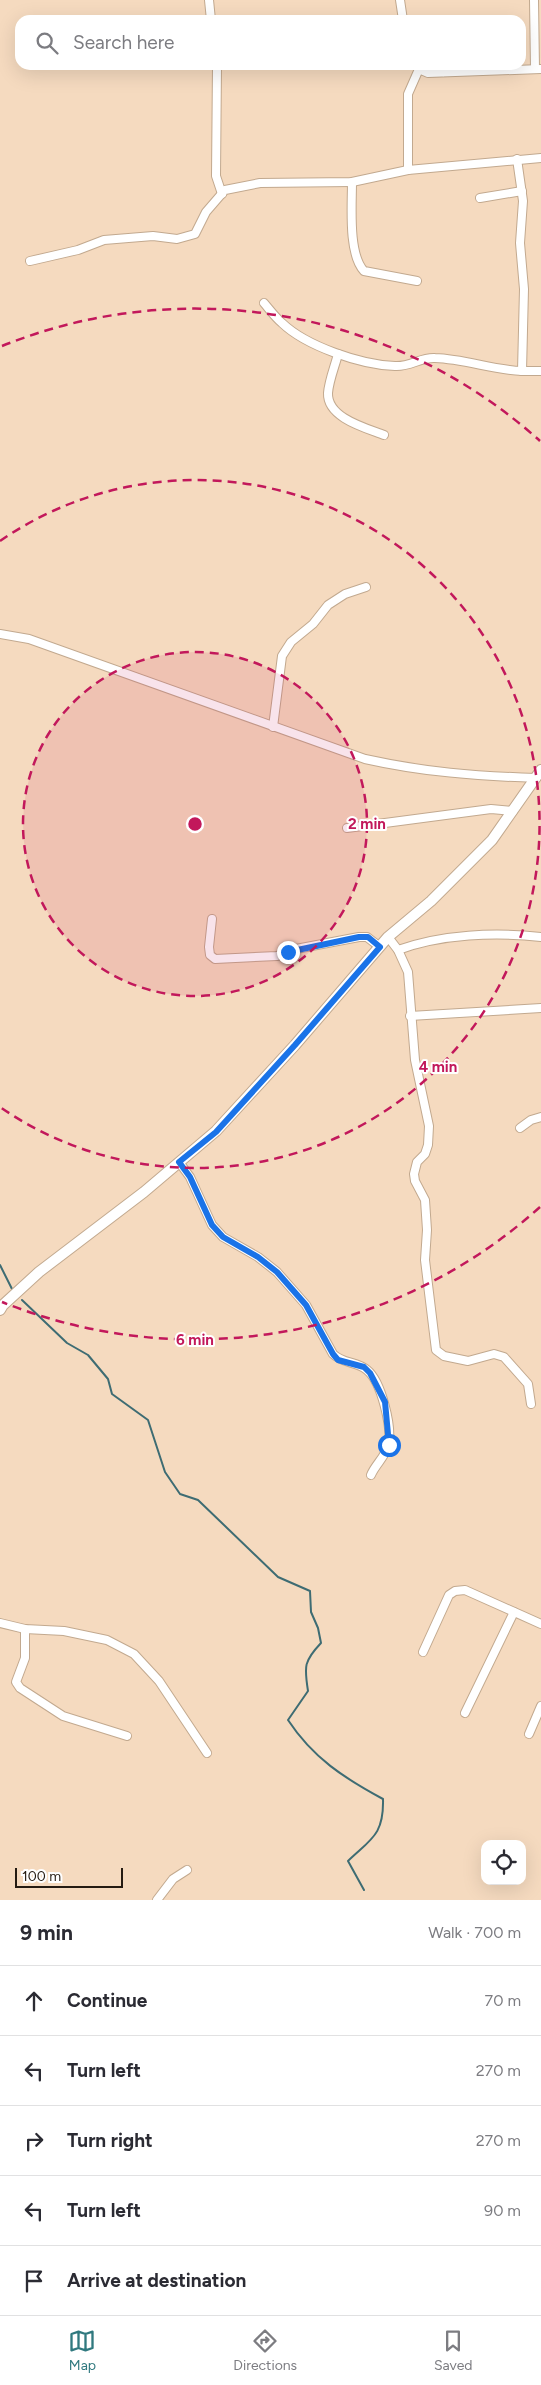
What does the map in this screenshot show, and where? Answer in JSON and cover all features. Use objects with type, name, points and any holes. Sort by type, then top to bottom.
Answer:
[{"type":"street","points":[[209,0],[211,15]]},
{"type":"street","points":[[400,0],[402,15]]},
{"type":"street","points":[[534,0],[538,69]]},
{"type":"street","points":[[217,70],[216,176],[222,194]]},
{"type":"street","points":[[408,170],[408,94],[421,70]]},
{"type":"street","points":[[432,70],[443,72],[506,70]]},
{"type":"street","points":[[30,261],[78,250],[104,240],[153,236],[177,239],[195,234],[206,212],[225,190],[260,183],[352,182],[408,170],[541,158]]},
{"type":"street","points":[[518,160],[522,191],[520,243],[524,289],[522,371]]},
{"type":"street","points":[[352,182],[352,219],[355,254],[358,264],[364,271],[417,281]]},
{"type":"street","points":[[480,198],[522,191]]},
{"type":"street","points":[[264,303],[282,323],[301,337],[338,354],[366,362],[406,366],[423,359],[434,358],[494,369],[541,371]]},
{"type":"street","points":[[338,354],[328,392],[329,402],[342,416],[384,435]]},
{"type":"street","points":[[273,727],[282,656],[291,642],[313,624],[328,605],[345,594],[366,587]]},
{"type":"street","points":[[0,634],[29,639],[365,759],[411,769],[463,775],[539,774]]},
{"type":"street","points":[[1,1307],[40,1272],[199,1147],[236,1110],[388,937],[431,900],[492,840],[539,774]]},
{"type":"street","points":[[347,828],[491,809],[513,811]]},
{"type":"street","points":[[212,919],[209,947],[210,955],[215,959],[278,956],[296,948],[359,937],[368,937],[380,947]]},
{"type":"street","points":[[398,950],[437,938],[514,934],[541,937]]},
{"type":"street","points":[[388,937],[398,950],[410,983],[410,1016],[415,1060],[429,1126],[428,1145],[425,1154],[417,1162],[414,1174],[415,1181],[425,1200],[427,1230],[425,1260],[436,1350],[444,1356],[468,1361],[494,1354],[504,1357],[528,1384],[531,1404]]},
{"type":"street","points":[[410,1016],[541,1008]]},
{"type":"street","points":[[520,1128],[531,1120],[541,1118]]},
{"type":"street","points":[[179,1162],[190,1177],[212,1225],[223,1237],[258,1257],[277,1272],[306,1305],[338,1360],[364,1367],[370,1373],[385,1402],[389,1438],[386,1452],[371,1475]]},
{"type":"street","points":[[423,1652],[449,1595],[455,1591],[465,1590],[541,1624]]},
{"type":"street","points":[[465,1713],[514,1612]]},
{"type":"street","points":[[0,1623],[25,1629],[45,1628],[107,1640],[134,1654],[159,1681],[207,1753]]},
{"type":"street","points":[[25,1629],[25,1658],[16,1682],[20,1688],[63,1716],[127,1736]]},
{"type":"street","points":[[529,1734],[541,1706]]},
{"type":"street","points":[[157,1900],[172,1879],[187,1870]]},
{"type":"waterway","points":[[0,1265],[13,1291]]},
{"type":"waterway","points":[[22,1300],[67,1343],[88,1355],[108,1379],[112,1394],[148,1420],[165,1472],[180,1494],[198,1500],[278,1577],[310,1591],[311,1612],[318,1628],[321,1643],[308,1660],[306,1670],[308,1691],[288,1720],[308,1745],[330,1766],[383,1799],[383,1811],[378,1829],[369,1841],[348,1861],[364,1890]]},
{"type":"route","points":[[288,952],[296,948],[359,937],[368,937],[380,947],[216,1132],[179,1162],[190,1177],[212,1225],[223,1237],[240,1245],[277,1272],[306,1305],[338,1360],[364,1367],[368,1370],[385,1402],[389,1445]]}]
